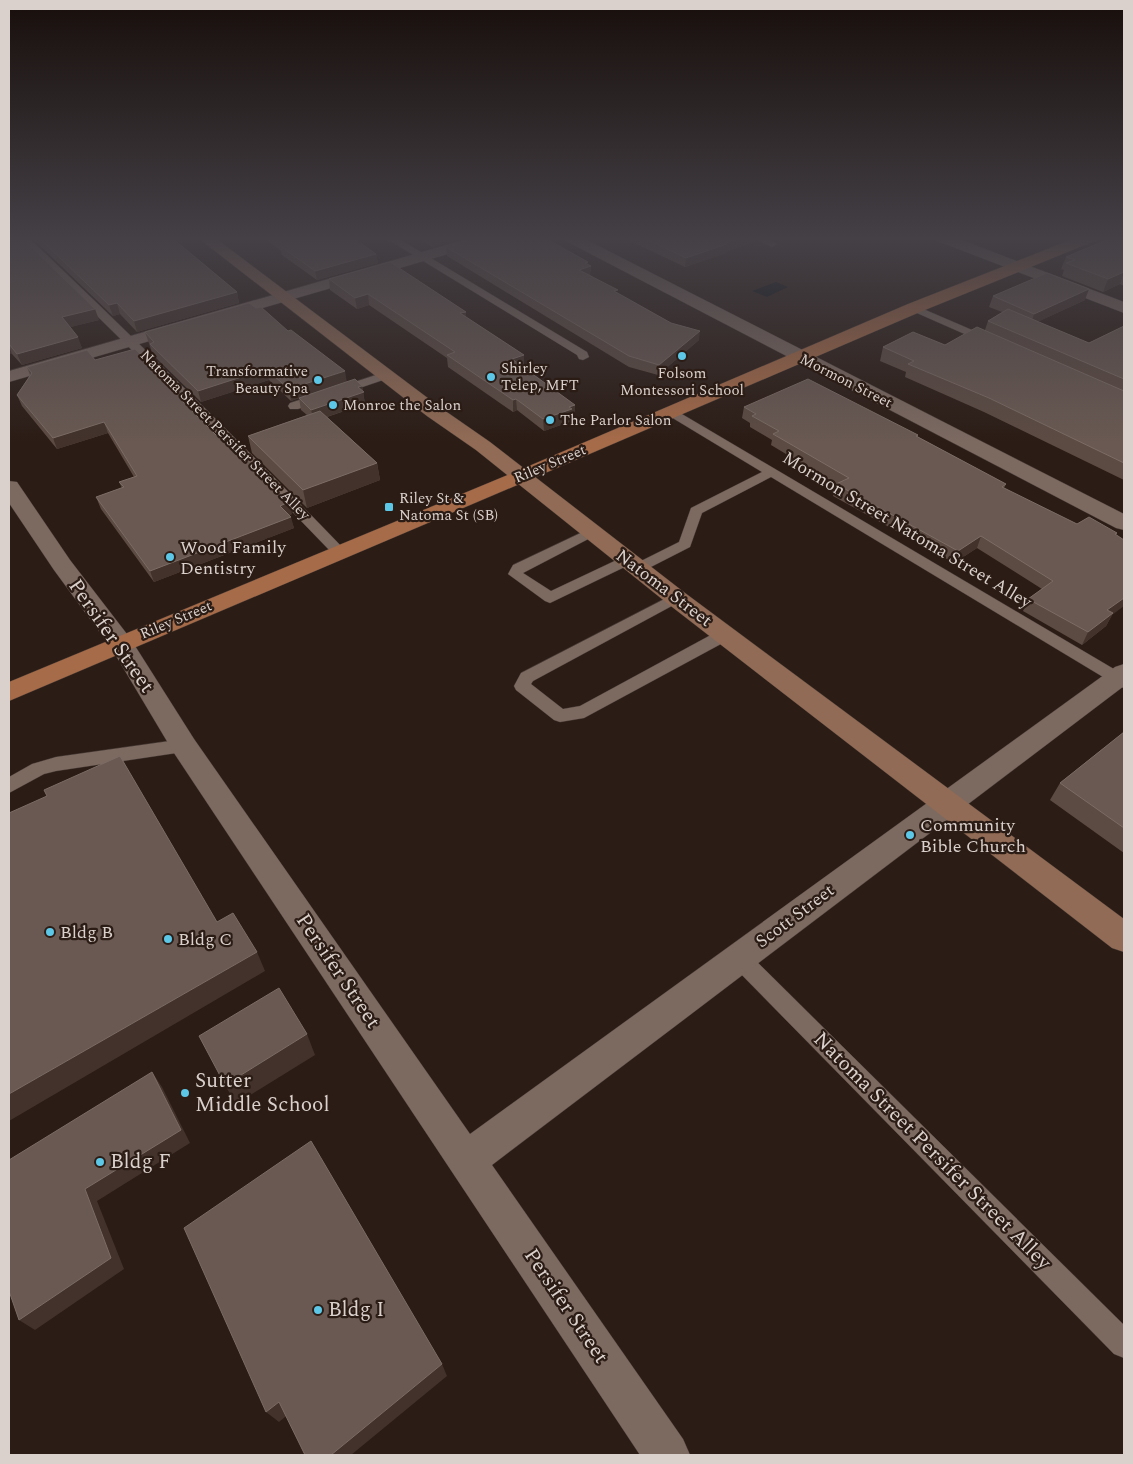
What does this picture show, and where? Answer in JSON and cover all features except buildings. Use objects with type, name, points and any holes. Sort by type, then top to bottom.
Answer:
[{"type":"main road","name":"Riley Street","points":[[9,692],[921,305]]},
{"type":"street","points":[[9,377],[257,305]]},
{"type":"street","name":"Natoma Street","points":[[293,305],[385,376],[522,476],[676,598],[726,634],[1124,938]]},
{"type":"street","name":"Mormon Street","points":[[699,305],[1124,523]]},
{"type":"street","name":"Persifer Street","points":[[9,487],[62,565],[121,644],[184,746],[667,1455]]},
{"type":"street","name":"Scott Street","points":[[467,1160],[947,804],[1122,677]]},
{"type":"lane","name":"Natoma Street Persifer Street Alley","points":[[94,305],[276,486],[339,552]]},
{"type":"lane","points":[[503,305],[583,354],[583,357]]},
{"type":"lane","points":[[914,308],[996,345]]},
{"type":"lane","points":[[294,406],[385,376]]},
{"type":"lane","name":"Mormon Street Natoma Street Alley","points":[[670,411],[1122,677]]},
{"type":"lane","points":[[592,532],[518,568],[515,574],[550,598],[685,544],[696,511],[771,472]]},
{"type":"lane","points":[[676,598],[527,677],[522,686],[560,716],[577,714],[584,712],[726,634]]},
{"type":"lane","points":[[9,786],[38,769],[56,764],[184,746]]},
{"type":"lane","name":"Natoma Street Persifer Street Alley","points":[[739,958],[1124,1344]]},
{"type":"place","name":"Folsom Montessori School","points":[[682,356]]},
{"type":"place","name":"Shirley Telep, MFT","points":[[491,377]]},
{"type":"place","name":"Transformative Beauty Spa","points":[[318,380]]},
{"type":"place","name":"Monroe the Salon","points":[[333,405]]},
{"type":"place","name":"The Parlor Salon","points":[[550,420]]},
{"type":"place","name":"Riley St & Natoma St (SB)","points":[[389,507]]},
{"type":"place","name":"Wood Family Dentistry","points":[[170,557]]},
{"type":"place","name":"Community Bible Church","points":[[910,835]]},
{"type":"place","name":"Bldg B","points":[[50,932]]},
{"type":"place","name":"Bldg C","points":[[168,939]]},
{"type":"place","name":"Sutter Middle School","points":[[185,1093]]},
{"type":"place","name":"Bldg F","points":[[100,1162]]},
{"type":"place","name":"Bldg I","points":[[318,1310]]}]
